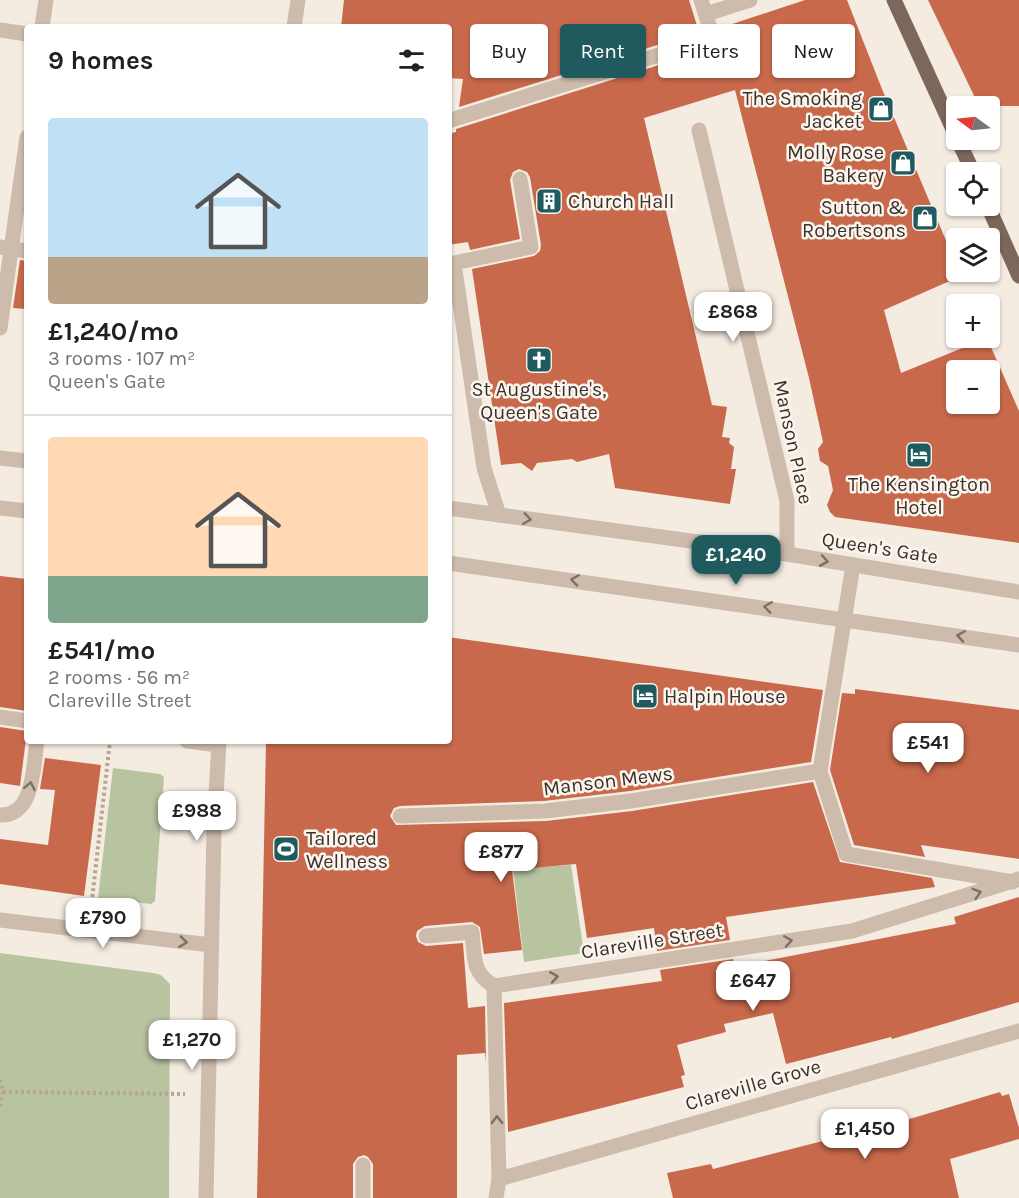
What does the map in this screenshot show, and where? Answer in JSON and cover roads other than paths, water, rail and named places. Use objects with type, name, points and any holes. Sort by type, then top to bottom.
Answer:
[{"type":"main road","points":[[894,0],[946,115]]},
{"type":"main road","points":[[992,216],[1019,276]]},
{"type":"street","points":[[42,24],[46,0]]},
{"type":"street","points":[[294,24],[298,0]]},
{"type":"street","points":[[452,120],[713,38],[704,7],[750,0]]},
{"type":"street","points":[[0,30],[24,34]]},
{"type":"street","name":"Manson Place","points":[[699,130],[787,501],[787,554]]},
{"type":"street","points":[[0,328],[24,161]]},
{"type":"street","points":[[499,515],[484,468],[454,264],[531,247],[520,178]]},
{"type":"street","points":[[0,458],[24,461]]},
{"type":"street","points":[[0,508],[24,511]]},
{"type":"street","name":"Queen's Gate","points":[[452,509],[787,554],[1016,591]]},
{"type":"street","points":[[452,563],[1019,645]]},
{"type":"street","points":[[853,566],[820,771],[846,854],[1016,881]]},
{"type":"street","points":[[0,717],[24,721]]},
{"type":"street","points":[[0,815],[15,810],[26,802],[36,744]]},
{"type":"street","points":[[206,1198],[211,945],[219,744]]},
{"type":"street","name":"Manson Mews","points":[[400,816],[546,811],[631,801],[820,771]]},
{"type":"street","name":"Clareville Street","points":[[494,986],[852,931],[1016,881]]},
{"type":"street","points":[[0,920],[211,945]]},
{"type":"street","points":[[426,936],[472,932],[476,968],[480,978],[494,986],[499,1179],[496,1198]]},
{"type":"street","name":"Clareville Grove","points":[[499,1179],[1019,1031]]},
{"type":"street","points":[[363,1165],[363,1198]]},
{"type":"place","name":"The Smoking Jacket","points":[[881,109]]},
{"type":"place","name":"Molly Rose Bakery","points":[[903,163]]},
{"type":"place","name":"Church Hall","points":[[549,201]]},
{"type":"place","name":"Sutton & Robertsons","points":[[925,218]]},
{"type":"place","name":"St Augustine's, Queen's Gate","points":[[539,360]]},
{"type":"place","name":"The Kensington Hotel","points":[[919,455]]},
{"type":"place","name":"Halpin House","points":[[645,696]]},
{"type":"place","name":"Tailored Wellness","points":[[286,849]]}]
